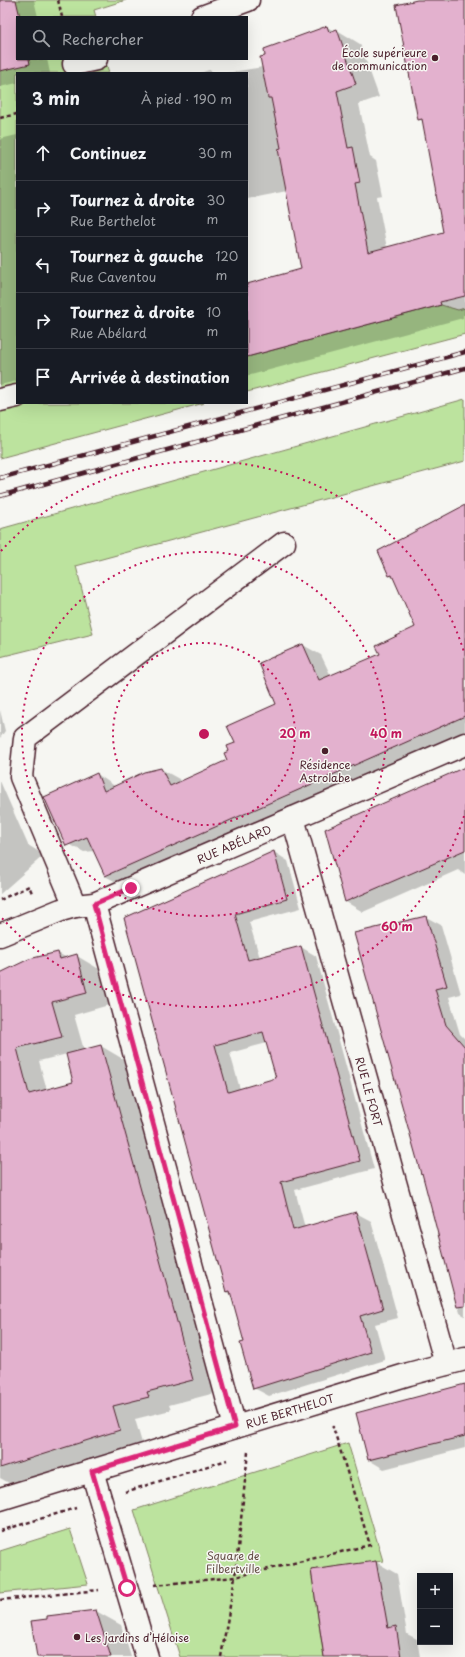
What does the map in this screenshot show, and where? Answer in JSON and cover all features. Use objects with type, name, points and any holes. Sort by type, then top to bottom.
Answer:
[{"type":"street","points":[[205,16],[248,0]]},
{"type":"street","points":[[0,400],[16,396]]},
{"type":"street","points":[[243,1425],[84,905],[21,777],[25,738],[284,543]]},
{"type":"street","name":"RUE ABÉLARD","points":[[0,935],[44,916],[84,905],[293,818],[465,744]]},
{"type":"street","name":"RUE LE FORT","points":[[293,818],[455,1361]]},
{"type":"street","name":"RUE BERTHELOT","points":[[0,1499],[455,1361]]},
{"type":"street","points":[[92,1471],[147,1657]]},
{"type":"path","points":[[58,0],[62,16]]},
{"type":"path","points":[[0,118],[16,114]]},
{"type":"path","points":[[220,1657],[235,1577],[248,1454],[243,1425]]},
{"type":"path","points":[[0,1600],[235,1577],[370,1545],[333,1427],[326,1429]]},
{"type":"path","points":[[240,1456],[255,1451]]},
{"type":"path","points":[[124,1493],[233,1458]]},
{"type":"path","points":[[0,1531],[76,1508]]},
{"type":"green space","points":[[0,0],[126,0],[94,10],[96,16],[16,16],[16,60],[105,60],[109,72],[16,72],[16,404],[200,404],[0,458]]},
{"type":"green space","points":[[441,305],[458,310],[465,308],[465,334],[248,392],[248,357]]},
{"type":"green space","points":[[465,399],[465,461],[76,566],[93,634],[0,657],[0,529]]},
{"type":"green space","name":"Square de Filbertville","points":[[348,1443],[383,1561],[311,1570],[324,1657],[180,1657],[134,1510]]},
{"type":"green space","points":[[70,1529],[88,1584],[0,1593],[0,1551]]},
{"type":"building","points":[[0,0],[16,0],[20,16],[16,16],[16,60],[29,60],[30,64],[0,71]]},
{"type":"building","points":[[417,0],[465,0],[465,296],[440,302],[441,305],[248,357],[248,284],[301,269],[278,149],[281,148],[271,98],[268,98],[260,57],[265,56],[264,49],[327,26],[329,32],[337,29],[356,84],[337,91],[348,148],[353,147],[360,183],[355,184],[368,252],[443,232],[422,119],[418,120],[396,5]]},
{"type":"building","points":[[465,505],[465,716],[105,876],[87,837],[66,846],[44,797],[97,773],[104,791],[144,772],[161,768],[170,786],[227,760],[224,753],[229,751],[227,746],[235,743],[227,726],[276,704],[259,663],[303,644],[319,680],[380,654],[376,646],[415,627],[392,575],[389,576],[378,551]]},
{"type":"building","points":[[465,767],[465,850],[345,902],[325,829]]},
{"type":"building","points":[[274,851],[287,899],[235,914],[248,960],[301,946],[360,1161],[281,1182],[293,1230],[356,1212],[383,1309],[360,1316],[371,1352],[253,1389],[240,1343],[244,1342],[230,1291],[226,1292],[124,918]],"holes":[[[263,1032],[276,1078],[228,1092],[215,1045]]]},
{"type":"building","points":[[426,916],[447,986],[435,989],[446,1025],[465,1047],[465,1306],[457,1307],[422,1173],[421,1174],[354,933]]},
{"type":"building","points":[[58,952],[60,959],[77,954],[87,993],[52,1002],[62,1037],[17,1048],[29,1094],[73,1082],[66,1054],[101,1045],[193,1380],[147,1392],[149,1397],[113,1406],[120,1430],[0,1468],[0,973],[29,959]]},
{"type":"building","points":[[465,1384],[465,1436],[368,1460],[356,1413]]},
{"type":"building","points":[[376,1561],[388,1628],[396,1626],[401,1657],[324,1657],[311,1570]]},
{"type":"building","name":"Les jardins d’Héloise","points":[[96,1610],[111,1657],[37,1657],[31,1621],[47,1619],[47,1616]]},
{"type":"railway","points":[[0,478],[465,352]]},
{"type":"railway","points":[[0,496],[465,368]]},
{"type":"place","name":"École supérieure de communication","points":[[435,58]]},
{"type":"place","name":"Résidence Astrolabe","points":[[325,751]]},
{"type":"place","name":"Les jardins d’Héloise","points":[[77,1637]]},
{"type":"route","points":[[127,1588],[92,1471],[235,1427],[94,904],[131,888]]}]
